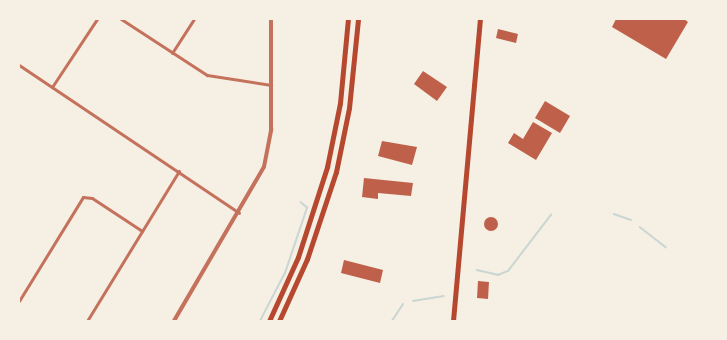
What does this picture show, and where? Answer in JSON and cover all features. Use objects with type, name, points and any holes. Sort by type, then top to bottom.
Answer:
[{"type":"highway","points":[[269,321],[298,257],[327,167],[340,103],[348,19]]},
{"type":"highway","points":[[279,321],[307,259],[336,172],[349,108],[358,19]]},
{"type":"main road","points":[[453,321],[480,19]]},
{"type":"street","points":[[52,86],[97,19]]},
{"type":"street","points":[[121,19],[199,71],[216,78],[271,85]]},
{"type":"street","points":[[172,53],[194,19]]},
{"type":"street","points":[[174,321],[259,179],[268,155],[271,85],[271,19]]},
{"type":"street","points":[[19,65],[239,213]]},
{"type":"street","points":[[87,321],[178,171]]},
{"type":"street","points":[[19,301],[83,197],[92,198],[142,231]]},
{"type":"building","points":[[616,19],[684,19],[688,22],[666,59],[612,27]]},
{"type":"building","points":[[498,29],[518,34],[516,43],[496,38]]},
{"type":"building","points":[[423,71],[447,87],[437,101],[414,84]]},
{"type":"building","points":[[545,101],[570,116],[560,133],[535,118]]},
{"type":"building","points":[[533,122],[552,133],[536,160],[508,143],[514,133],[523,139]]},
{"type":"building","points":[[382,141],[417,147],[412,165],[378,156]]},
{"type":"building","points":[[364,178],[413,183],[411,196],[378,193],[378,199],[362,197]]},
{"type":"building","points":[[488,217],[494,217],[498,221],[498,227],[494,231],[488,231],[484,227],[484,221]]},
{"type":"building","points":[[344,260],[383,270],[380,283],[341,273]]},
{"type":"building","points":[[478,281],[489,282],[488,299],[477,298]]},
{"type":"waterway","points":[[260,321],[285,273],[307,208],[301,203]]},
{"type":"waterway","points":[[614,214],[631,220]]},
{"type":"waterway","points":[[477,270],[498,275],[508,271],[551,215]]},
{"type":"waterway","points":[[640,227],[666,247]]},
{"type":"waterway","points":[[413,301],[444,296]]},
{"type":"waterway","points":[[392,321],[403,304]]}]
